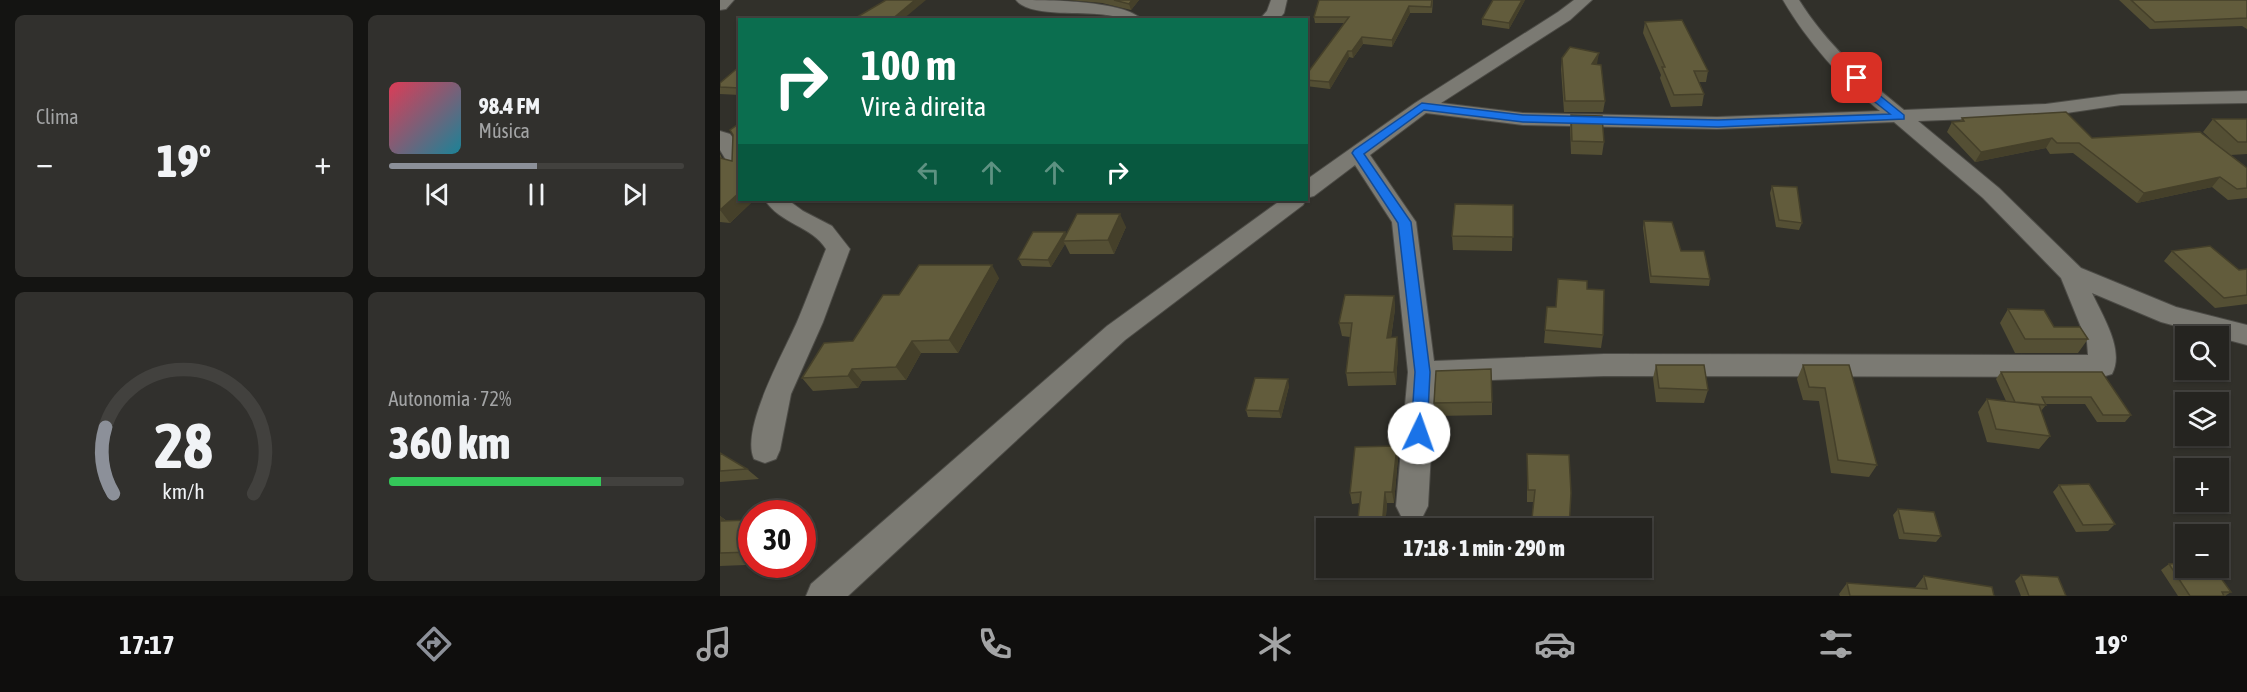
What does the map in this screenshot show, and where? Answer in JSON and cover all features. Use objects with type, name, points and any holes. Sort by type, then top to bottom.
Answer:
[{"type":"street","points":[[720,5],[726,0]]},
{"type":"street","points":[[1024,0],[1039,5],[1121,11],[1131,18]]},
{"type":"street","points":[[1269,18],[1275,13],[1279,0]]},
{"type":"street","points":[[1308,190],[1422,107],[1564,16],[1584,0]]},
{"type":"street","points":[[1791,0],[1806,25],[1870,93],[1991,193],[2072,274],[2170,315],[2247,335]]},
{"type":"street","points":[[1422,107],[1523,118],[1718,123],[2046,111],[2078,103],[2120,98],[2247,97]]},
{"type":"street","points":[[720,137],[723,138],[738,162]]},
{"type":"street","points":[[1358,153],[1404,222],[1422,372],[1412,506]]},
{"type":"street","points":[[765,450],[777,394],[810,321],[838,249],[830,237],[793,216],[777,201]]},
{"type":"street","points":[[822,596],[1116,333],[1294,201]]},
{"type":"street","points":[[1422,372],[1604,365],[2102,366],[2100,342],[2072,274]]},
{"type":"building","points":[[886,0],[915,0],[893,18],[855,18]]},
{"type":"building","points":[[1114,0],[1132,0],[1129,4]]},
{"type":"building","points":[[1319,0],[1432,0],[1431,7],[1409,6],[1392,40],[1362,37],[1352,51],[1348,51],[1329,82],[1308,80],[1308,72],[1349,17],[1314,17]]},
{"type":"building","points":[[1493,0],[1522,0],[1509,23],[1482,19]]},
{"type":"building","points":[[2131,0],[2247,0],[2247,18],[2155,22]]},
{"type":"building","points":[[1682,20],[1708,71],[1694,71],[1704,94],[1674,95],[1662,67],[1665,67],[1645,22]]},
{"type":"building","points":[[1570,47],[1599,53],[1592,64],[1601,65],[1605,101],[1565,101],[1562,58]]},
{"type":"building","points":[[738,68],[738,88],[720,87],[720,83]]},
{"type":"building","points":[[2066,112],[2092,138],[2200,132],[2247,168],[2247,188],[2237,189],[2220,177],[2144,193],[2079,143],[2057,143],[2052,138],[1981,152],[1952,122],[1964,121],[1962,118]]},
{"type":"building","points":[[1571,115],[1602,116],[1604,142],[1572,141]]},
{"type":"building","points":[[2213,119],[2247,119],[2247,142],[2238,142]]},
{"type":"building","points":[[738,124],[738,194],[720,210],[720,158],[732,161],[733,135],[730,130]]},
{"type":"building","points":[[1772,186],[1797,187],[1802,223],[1779,220]]},
{"type":"building","points":[[1455,204],[1513,205],[1513,237],[1452,236]]},
{"type":"building","points":[[1077,214],[1120,214],[1108,240],[1063,241]]},
{"type":"building","points":[[1644,221],[1672,222],[1681,251],[1704,251],[1710,279],[1651,276]]},
{"type":"building","points":[[1033,232],[1065,232],[1048,260],[1018,259]]},
{"type":"building","points":[[2210,246],[2239,270],[2247,269],[2247,295],[2224,298],[2172,251]]},
{"type":"building","points":[[919,265],[992,265],[949,340],[912,341],[896,367],[852,369],[848,376],[802,378],[824,343],[853,341],[883,295],[899,295]]},
{"type":"building","points":[[1558,279],[1587,281],[1587,289],[1604,290],[1603,335],[1545,330],[1547,307],[1556,307]]},
{"type":"building","points":[[1345,295],[1394,296],[1387,338],[1397,337],[1394,372],[1346,373],[1352,323],[1339,323]]},
{"type":"building","points":[[2008,309],[2044,310],[2054,327],[2080,327],[2088,339],[2025,339]]},
{"type":"building","points":[[1656,365],[1704,365],[1708,390],[1659,388]]},
{"type":"building","points":[[1803,365],[1849,365],[1877,465],[1838,460],[1825,388],[1809,387]]},
{"type":"building","points":[[1491,369],[1492,402],[1434,403],[1436,371]]},
{"type":"building","points":[[2001,372],[2102,372],[2131,415],[2103,415],[2091,397],[2042,397],[2046,405],[2015,402]]},
{"type":"building","points":[[1255,378],[1288,379],[1279,411],[1246,410]]},
{"type":"building","points":[[1987,399],[2039,405],[2050,436],[1996,429]]},
{"type":"building","points":[[1397,446],[1392,492],[1385,492],[1383,518],[1358,518],[1361,492],[1350,493],[1355,447]]},
{"type":"building","points":[[720,453],[747,469],[720,471]]},
{"type":"building","points":[[1527,454],[1569,455],[1570,518],[1532,518],[1535,490],[1528,490]]},
{"type":"building","points":[[2089,484],[2115,524],[2083,525],[2059,485]]},
{"type":"building","points":[[1898,509],[1934,512],[1941,536],[1904,533]]},
{"type":"building","points":[[738,520],[738,552],[720,553],[720,521]]},
{"type":"building","points":[[2169,564],[2175,564],[2175,573]]},
{"type":"building","points":[[2021,575],[2058,577],[2066,596],[2029,596]]},
{"type":"building","points":[[1924,576],[1992,587],[1994,596],[1850,596],[1847,583],[1927,589]]},
{"type":"building","points":[[2178,578],[2221,578],[2231,592],[2222,592],[2224,596],[2190,596]]},
{"type":"route","points":[[1419,433],[1422,372],[1404,222],[1358,153],[1422,107],[1523,118],[1718,123],[1901,117],[1870,93],[1857,78]]}]
